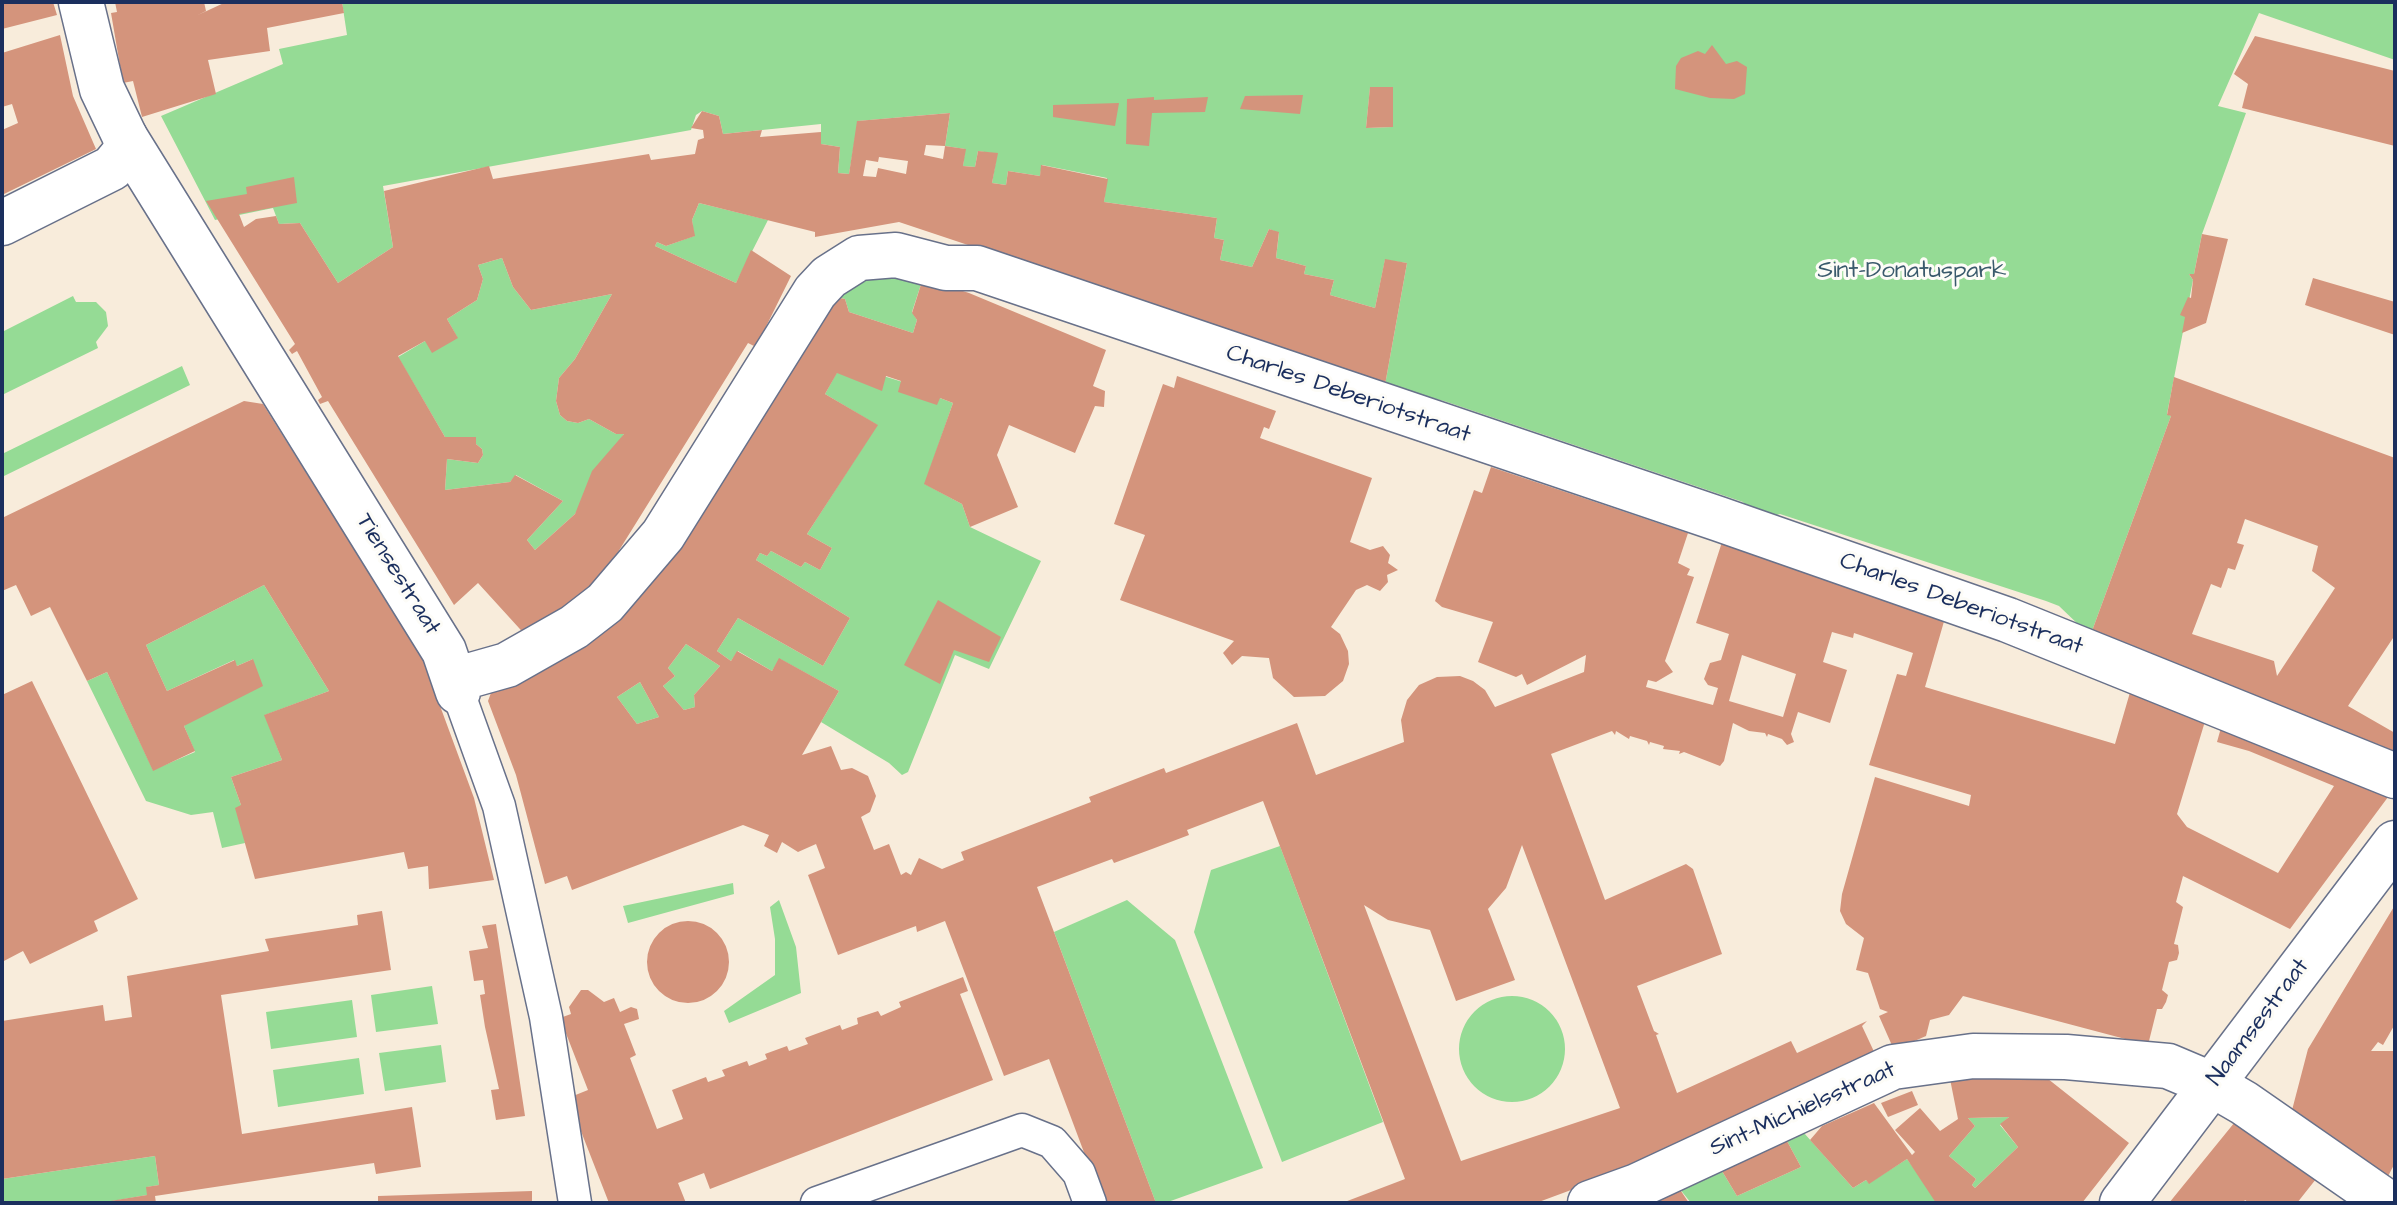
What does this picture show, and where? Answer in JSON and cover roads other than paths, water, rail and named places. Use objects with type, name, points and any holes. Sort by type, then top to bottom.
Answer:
[{"type":"street","name":"Tiensestraat","points":[[81,2],[102,89],[125,137],[444,651],[499,806],[546,1017],[575,1203]]},
{"type":"street","points":[[2,223],[112,168],[126,151],[125,137]]},
{"type":"street","name":"Charles Deberiotstraat","points":[[456,686],[507,665],[574,627],[605,603],[663,535],[815,292],[829,277],[859,258],[896,255],[946,268],[977,268],[1747,529],[2008,620],[2395,776]]},
{"type":"street","name":"Naamsestraat","points":[[2122,1203],[2395,843]]},
{"type":"street","name":"Sint-Michielsstraat","points":[[1590,1203],[1637,1186],[1893,1067],[1973,1056],[2066,1057],[2168,1066],[2213,1085],[2388,1203]]},
{"type":"street","points":[[817,1203],[1022,1130],[1052,1142],[1079,1173],[1090,1203]]},
{"type":"park label","name":"Sint-Donatuspark","points":[[1912,272]]}]
